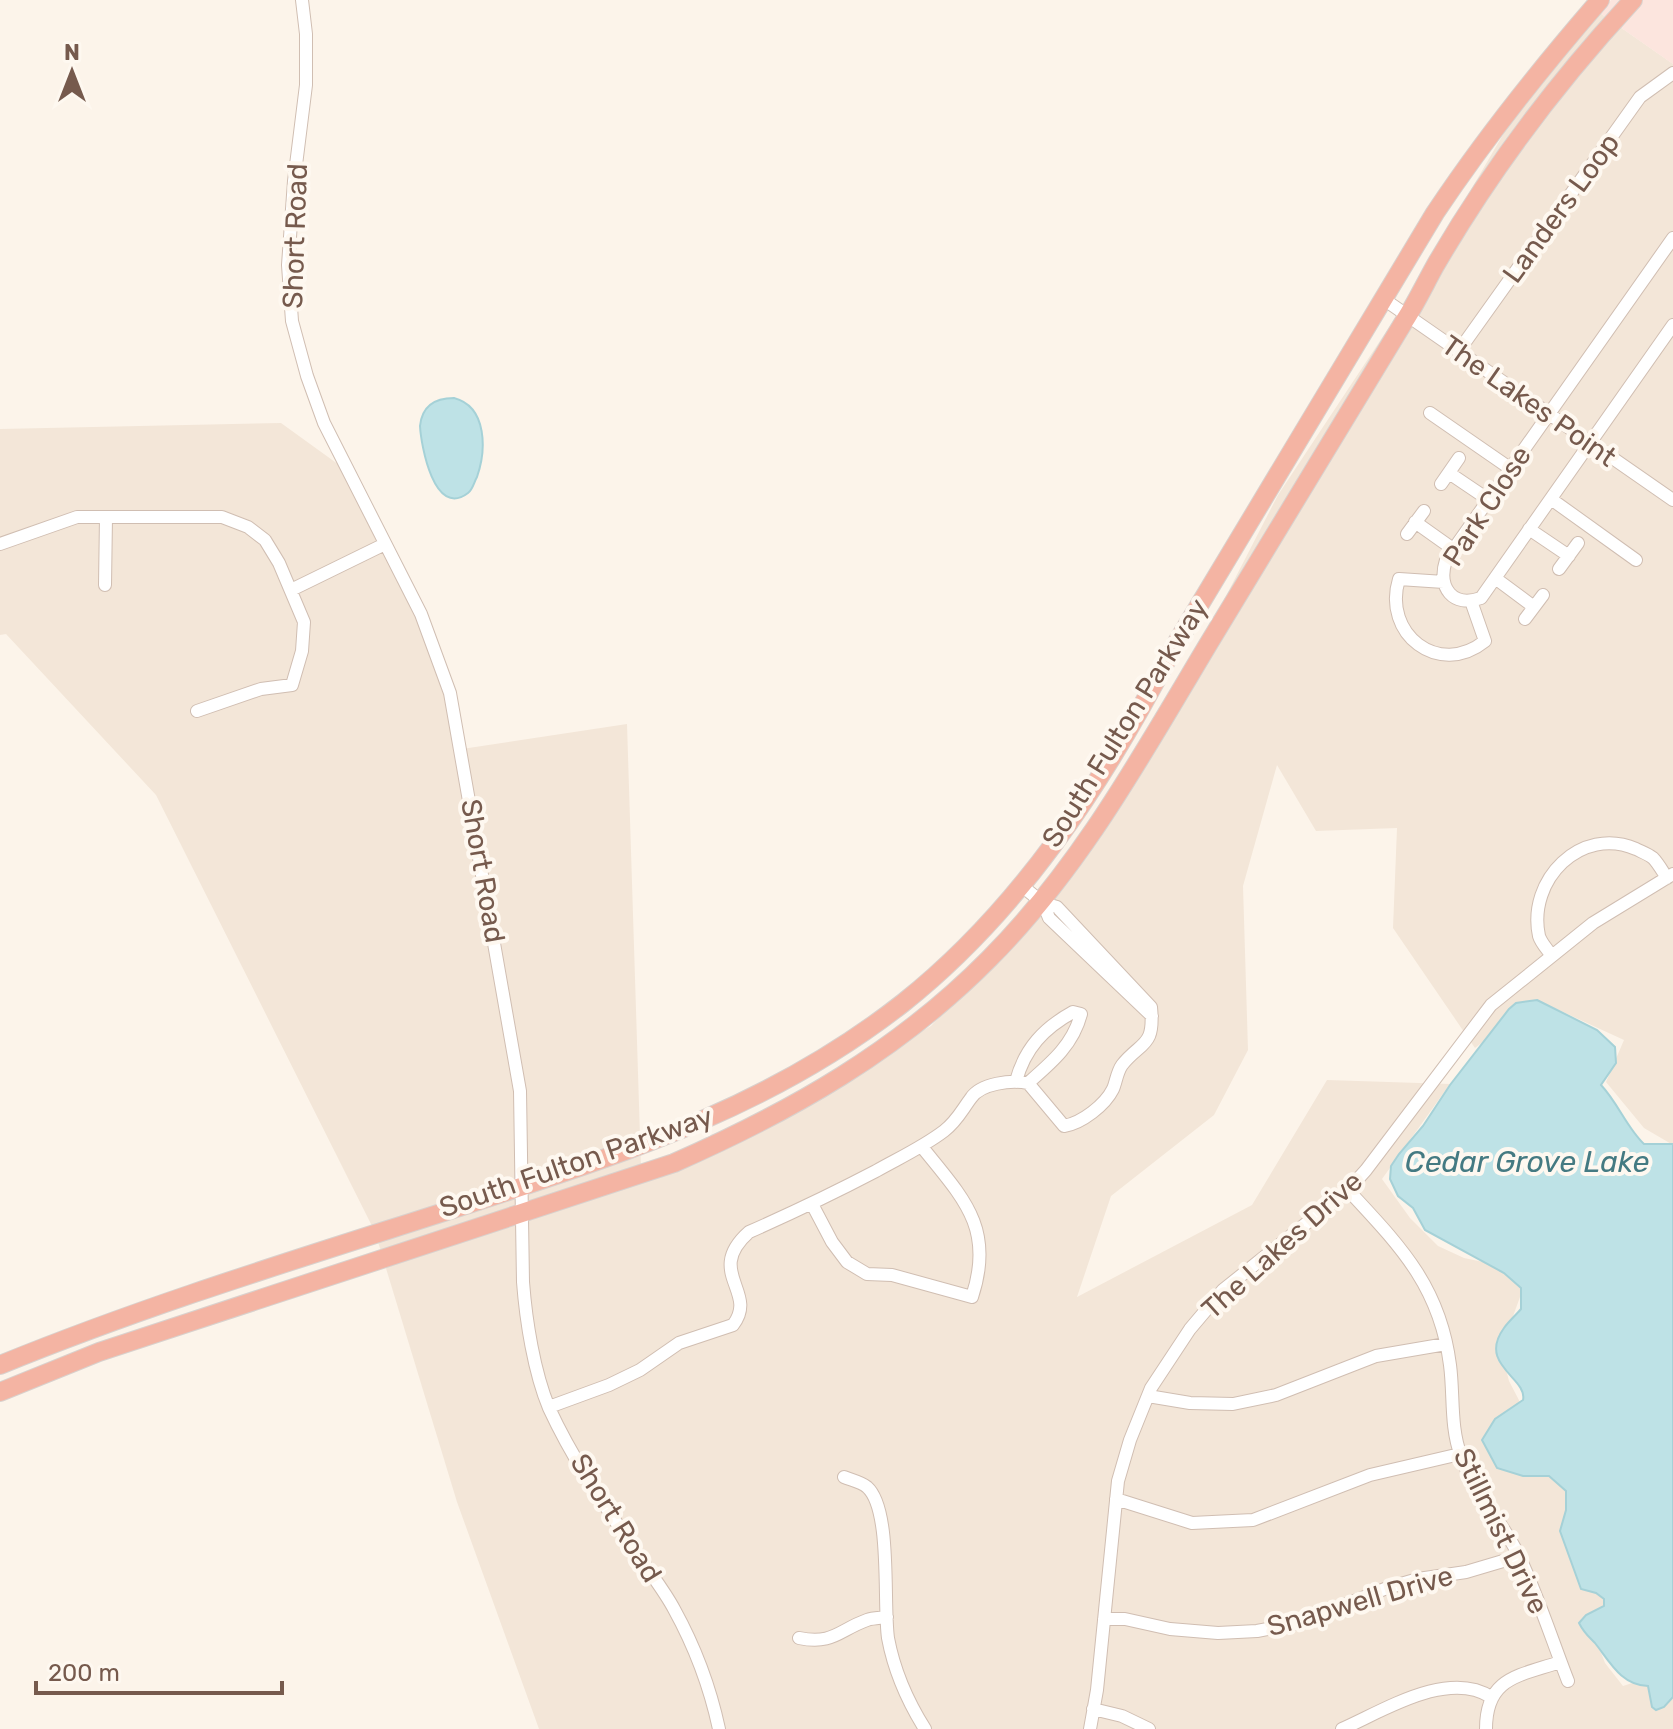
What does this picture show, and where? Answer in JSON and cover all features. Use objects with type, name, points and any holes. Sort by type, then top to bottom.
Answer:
[{"type":"highway","name":"South Fulton Parkway","points":[[0,1365],[179,1298],[523,1186],[698,1124],[811,1067],[906,1000],[967,944],[1022,886],[1076,812],[1435,213],[1474,156],[1600,0]]},
{"type":"highway","name":"South Fulton Parkway","points":[[0,1392],[114,1347],[674,1163],[744,1132],[811,1096],[870,1060],[912,1028],[989,959],[1042,902],[1111,807],[1436,264],[1551,97],[1633,0]]},
{"type":"street","name":"Short Road","points":[[302,0],[306,85],[288,265],[292,321],[324,423],[421,614],[438,654],[459,736],[520,1091],[525,1306],[541,1383],[549,1407],[587,1480],[673,1606],[702,1668],[719,1729]]},
{"type":"street","name":"Landers Loop","points":[[1458,352],[1640,97],[1673,73]]},
{"type":"street","name":"Park Close","points":[[1673,238],[1446,560],[1442,572],[1445,588],[1455,598],[1471,601],[1481,598],[1673,325]]},
{"type":"street","name":"The Lakes Point","points":[[1385,300],[1673,500]]},
{"type":"street","points":[[1430,413],[1511,469]]},
{"type":"street","points":[[1441,484],[1459,458]]},
{"type":"street","points":[[1449,473],[1489,500]]},
{"type":"street","points":[[1551,499],[1636,560]]},
{"type":"street","points":[[1407,534],[1424,511]]},
{"type":"street","points":[[0,544],[77,517],[222,517],[248,527],[265,540],[279,563],[304,622],[302,651],[292,685],[261,689],[197,711]]},
{"type":"street","points":[[105,585],[106,517]]},
{"type":"street","points":[[1415,522],[1453,549]]},
{"type":"street","points":[[1529,529],[1569,556]]},
{"type":"street","points":[[1559,569],[1578,543]]},
{"type":"street","points":[[291,590],[385,544]]},
{"type":"street","points":[[1495,578],[1534,607]]},
{"type":"street","points":[[1444,582],[1399,579],[1394,595],[1396,610],[1401,626],[1416,643],[1434,654],[1474,650],[1485,641],[1471,601]]},
{"type":"street","points":[[1525,619],[1543,595]]},
{"type":"street","points":[[1552,956],[1539,938],[1538,900],[1552,871],[1572,853],[1599,843],[1625,844],[1651,856],[1670,876]]},
{"type":"street","name":"The Lakes Drive","points":[[1090,1729],[1118,1481],[1148,1396],[1190,1329],[1223,1290],[1348,1190],[1491,1005],[1593,923],[1670,876]]},
{"type":"street","points":[[1022,886],[1042,902],[1057,907],[1111,978],[1115,994],[1121,999],[1134,994]]},
{"type":"street","points":[[549,1407],[640,1370],[679,1343],[733,1325],[740,1311],[740,1299],[729,1260],[738,1242],[749,1232],[812,1204],[922,1147],[948,1128],[963,1113],[972,1095],[984,1088],[1022,1082],[1056,1060],[1077,1032],[1081,1014],[1073,1012],[1052,1023],[1031,1045],[1021,1064],[1022,1082],[1064,1126],[1077,1124],[1112,1092],[1121,1066],[1145,1046],[1152,1027],[1151,1007],[1094,953]]},
{"type":"street","points":[[812,1204],[832,1242],[847,1262],[867,1274],[892,1275],[972,1297],[982,1256],[977,1229],[965,1201],[922,1147]]},
{"type":"street","name":"Stillmist Drive","points":[[1348,1190],[1415,1266],[1434,1300],[1446,1344],[1460,1454],[1474,1487],[1505,1529],[1520,1556],[1568,1681]]},
{"type":"street","points":[[1148,1396],[1190,1403],[1233,1404],[1276,1395],[1376,1356],[1446,1344]]},
{"type":"street","points":[[1116,1499],[1192,1523],[1253,1520],[1370,1475],[1460,1454]]},
{"type":"street","points":[[844,1477],[866,1486],[877,1501],[883,1535],[888,1638],[900,1681],[925,1729]]},
{"type":"street","name":"Snapwell Drive","points":[[1104,1619],[1125,1619],[1170,1629],[1218,1633],[1257,1631],[1299,1623],[1418,1579],[1466,1572],[1520,1556]]},
{"type":"street","points":[[799,1638],[816,1642],[832,1638],[867,1620],[887,1617]]},
{"type":"street","points":[[1486,1729],[1488,1700],[1502,1683],[1527,1671],[1560,1662]]},
{"type":"street","points":[[1342,1729],[1411,1698],[1442,1688],[1463,1687],[1491,1697]]},
{"type":"street","points":[[1093,1709],[1122,1716],[1149,1729]]},
{"type":"shaded area","points":[[1611,0],[1673,0],[1673,64],[1600,13]]},
{"type":"shaded area","points":[[1600,13],[1673,64],[1673,1145],[1644,1128],[1606,1082],[1624,1040],[1537,1000],[1475,1048],[1393,928],[1397,828],[1316,831],[1277,765],[1243,886],[1248,1050],[1214,1115],[1111,1196],[1077,1297],[1252,1205],[1327,1080],[1450,1084],[1382,1179],[1410,1218],[1438,1246],[1464,1258],[1488,1263],[1524,1286],[1512,1319],[1499,1342],[1509,1381],[1522,1406],[1509,1467],[1557,1479],[1577,1497],[1618,1608],[1591,1627],[1605,1663],[1623,1686],[1651,1677],[1673,1685],[1673,1729],[539,1729],[457,1502],[375,1232],[156,795],[6,634],[0,635],[0,429],[281,423],[353,475],[429,627],[462,749],[627,724],[641,1168],[766,1117],[931,1026],[1040,908],[1210,627],[1278,495],[1405,303],[1522,102]]},
{"type":"water","points":[[454,398],[473,410],[479,420],[483,443],[477,477],[468,493],[456,498],[446,496],[432,476],[420,426],[423,413],[431,404]]},
{"type":"water","name":"Cedar Grove Lake","points":[[1537,1000],[1597,1030],[1615,1047],[1616,1063],[1601,1085],[1644,1144],[1673,1144],[1673,1697],[1664,1707],[1656,1710],[1652,1707],[1648,1686],[1623,1677],[1579,1623],[1586,1615],[1604,1606],[1604,1599],[1581,1589],[1560,1531],[1566,1510],[1566,1491],[1549,1476],[1523,1476],[1497,1468],[1482,1440],[1495,1419],[1523,1400],[1523,1392],[1505,1370],[1496,1352],[1497,1341],[1504,1328],[1521,1309],[1521,1288],[1504,1273],[1425,1230],[1413,1208],[1398,1196],[1390,1179],[1391,1166],[1399,1154],[1509,1009],[1516,1003]]}]
